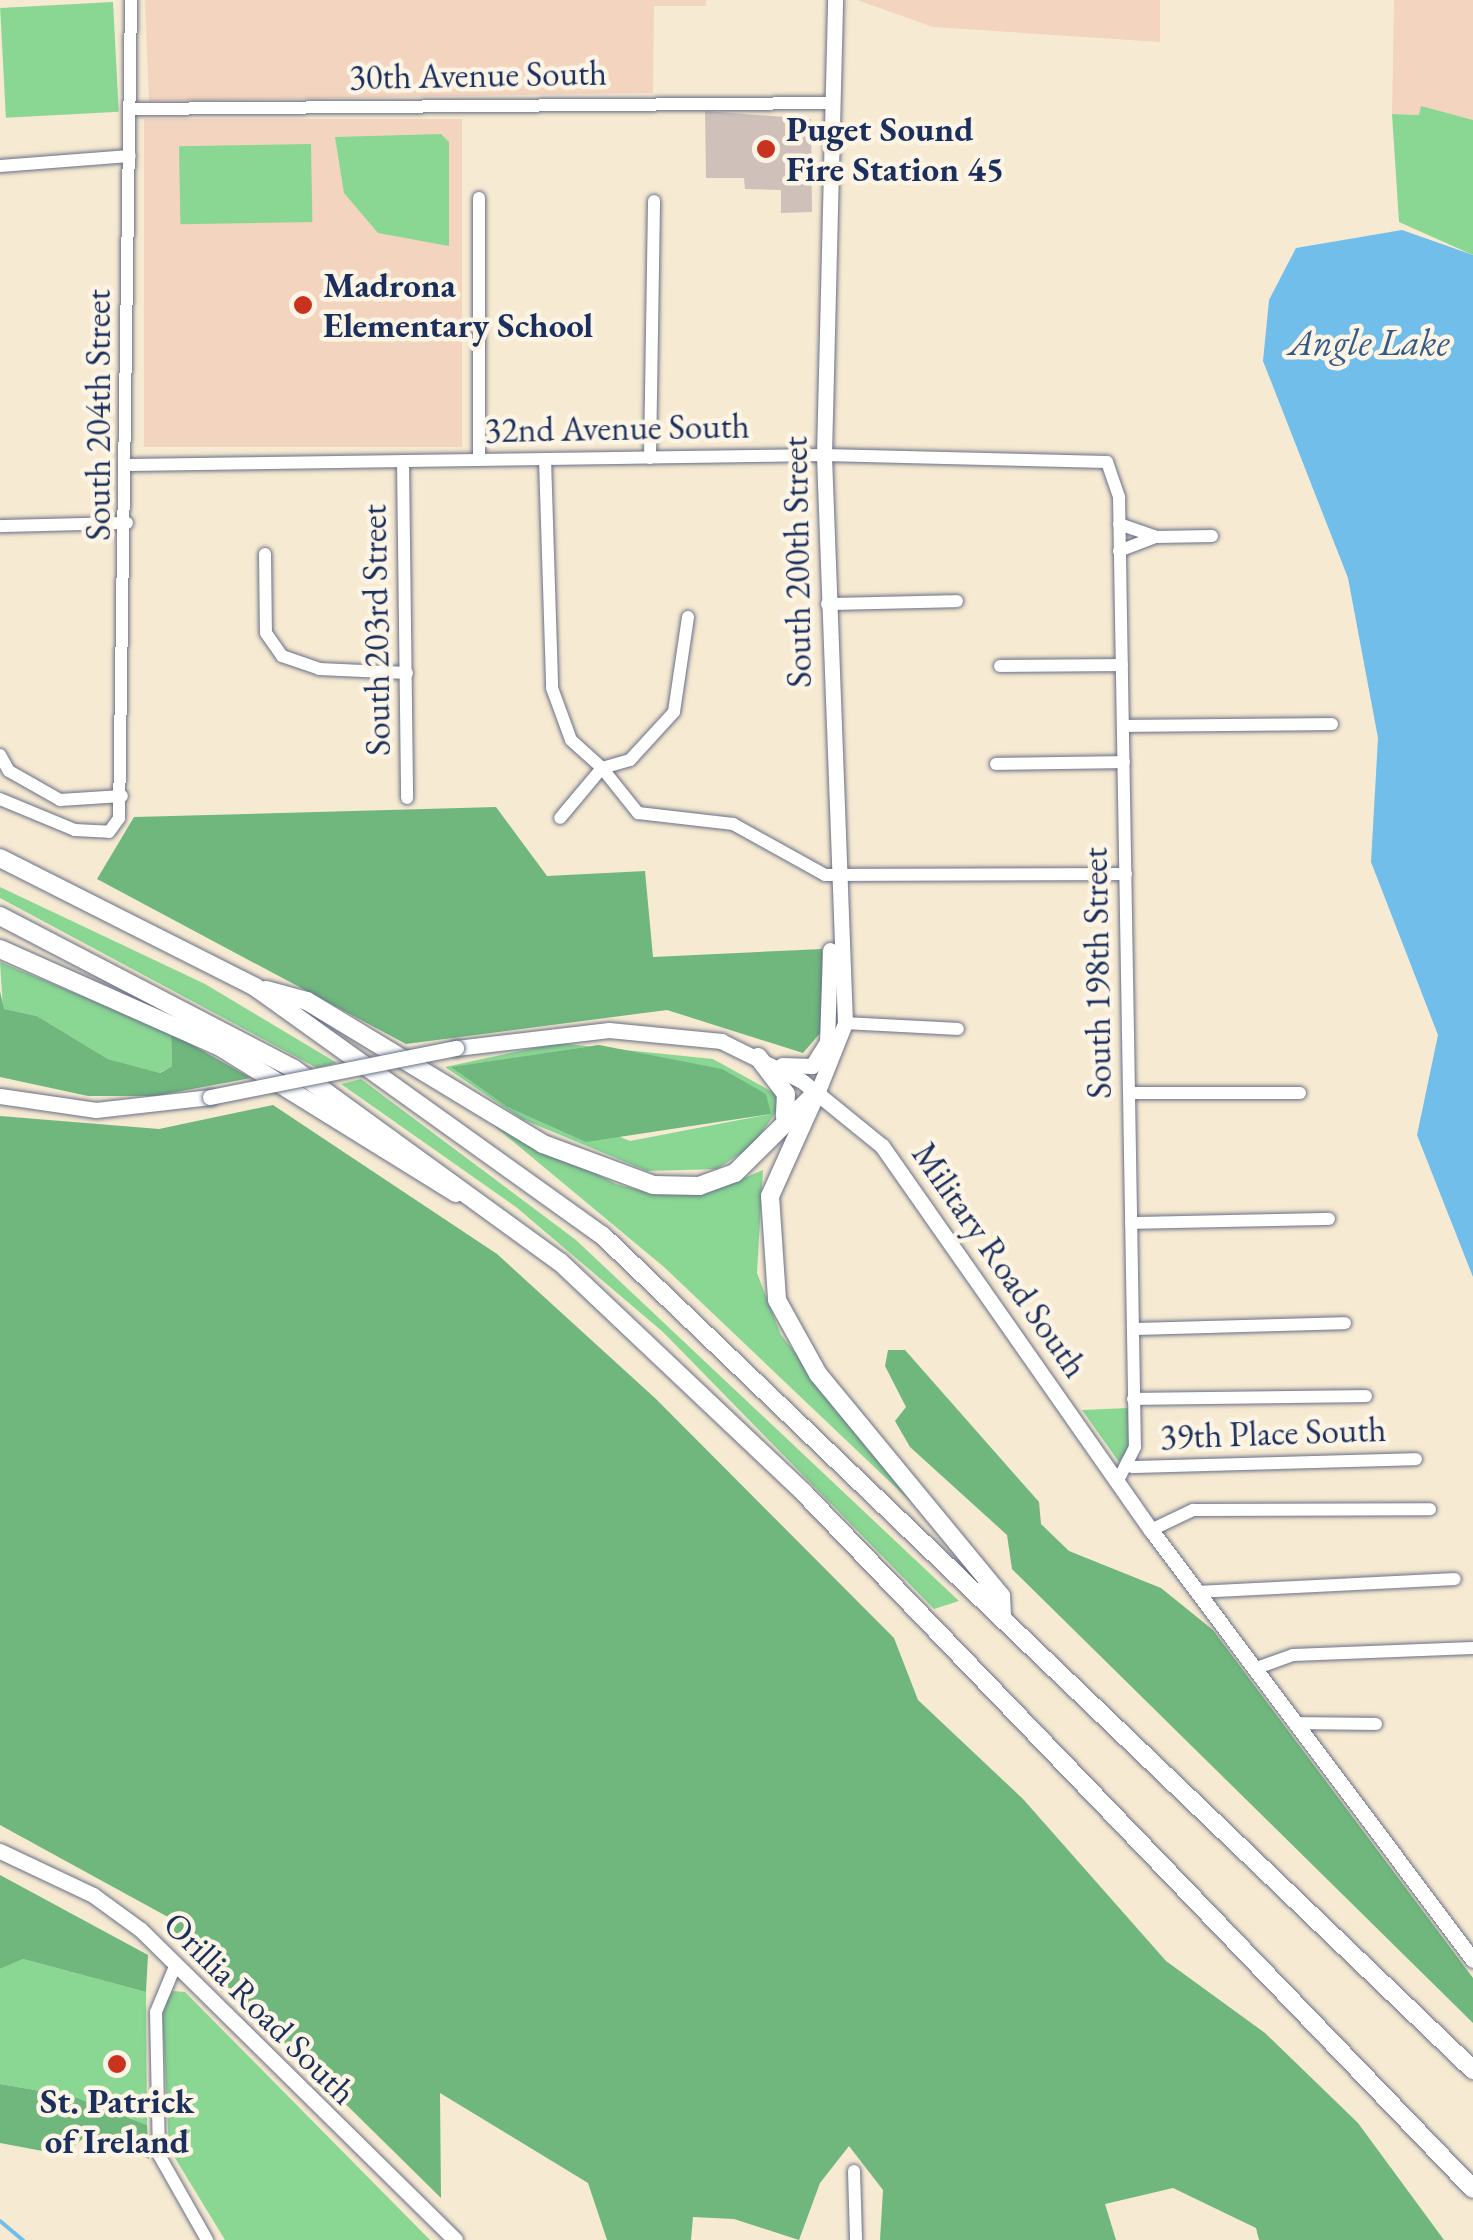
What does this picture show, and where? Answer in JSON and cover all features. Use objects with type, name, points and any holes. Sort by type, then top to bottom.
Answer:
[{"type":"highway","points":[[0,858],[255,987],[649,1274],[1473,2070]]},
{"type":"highway","points":[[0,916],[294,1070],[506,1220],[621,1314],[790,1479],[1473,2189]]},
{"type":"highway","points":[[0,949],[38,958],[222,1048],[506,1220]]},
{"type":"highway","points":[[255,987],[308,1000],[500,1120],[637,1182],[686,1187],[724,1178],[757,1158],[783,1120],[818,1091]]},
{"type":"highway","points":[[758,1057],[786,1094],[783,1120]]},
{"type":"highway","points":[[818,1091],[770,1196],[777,1300],[818,1374],[1002,1596],[1002,1616]]},
{"type":"main road","name":"South 200th Street","points":[[822,0],[828,24]]},
{"type":"main road","name":"South 200th Street","points":[[818,1091],[845,1022],[837,933],[824,455],[826,103],[828,24],[835,0]]},
{"type":"main road","points":[[776,1065],[812,1066],[827,1042],[837,933]]},
{"type":"main road","name":"Military Road South","points":[[0,1096],[96,1110],[210,1097],[456,1048],[653,1030],[776,1065],[818,1091],[926,1199],[1151,1530],[1473,1960]]},
{"type":"main road","name":"Orillia Road South","points":[[0,1851],[116,1910],[176,1964],[455,2240]]},
{"type":"street","name":"South 204th Street","points":[[0,799],[75,830],[115,830],[122,796],[131,0]]},
{"type":"street","name":"30th Avenue South","points":[[131,109],[826,103]]},
{"type":"street","points":[[0,166],[130,156]]},
{"type":"street","points":[[479,198],[480,460]]},
{"type":"street","points":[[650,458],[654,201]]},
{"type":"street","name":"32nd Avenue South","points":[[128,465],[824,455],[1107,462]]},
{"type":"street","points":[[544,459],[552,688],[570,740],[602,768],[638,813],[734,824],[835,876],[1126,874]]},
{"type":"street","name":"South 203rd Street","points":[[404,461],[407,798]]},
{"type":"street","name":"South 198th Street","points":[[1107,462],[1119,524],[1132,1467]]},
{"type":"street","points":[[0,526],[127,523]]},
{"type":"street","points":[[1119,524],[1156,537]]},
{"type":"street","points":[[1119,551],[1156,537],[1212,536]]},
{"type":"street","points":[[265,554],[266,633],[282,656],[319,669],[408,673]]},
{"type":"street","points":[[828,604],[957,601]]},
{"type":"street","points":[[560,818],[602,768],[630,760],[674,712],[688,616]]},
{"type":"street","points":[[1000,666],[1122,665]]},
{"type":"street","points":[[1123,726],[1332,724]]},
{"type":"street","points":[[0,754],[9,771],[60,800],[122,796]]},
{"type":"street","points":[[996,764],[1124,762]]},
{"type":"street","points":[[845,1022],[958,1028]]},
{"type":"street","points":[[1129,1093],[1300,1092]]},
{"type":"street","points":[[1131,1223],[1330,1219]]},
{"type":"street","points":[[1133,1329],[1345,1323]]},
{"type":"street","points":[[1134,1399],[1366,1396]]},
{"type":"street","name":"39th Place South","points":[[1132,1467],[1416,1459]]},
{"type":"street","points":[[1118,1480],[1132,1467]]},
{"type":"street","points":[[1151,1530],[1193,1510],[1430,1509]]},
{"type":"street","points":[[1197,1592],[1454,1579]]},
{"type":"street","points":[[1254,1669],[1293,1655],[1473,1648]]},
{"type":"street","points":[[1294,1723],[1376,1724]]},
{"type":"street","points":[[176,1964],[156,2012],[159,2155],[208,2240]]},
{"type":"street","points":[[854,2171],[856,2240]]},
{"type":"shaded area","points":[[145,0],[706,0],[706,6],[654,6],[653,93],[149,101]]},
{"type":"shaded area","points":[[857,0],[1160,0],[1160,42],[933,27]]},
{"type":"shaded area","points":[[1394,0],[1473,0],[1473,120],[1421,107],[1420,115],[1392,114]]},
{"type":"shaded area","points":[[705,111],[811,119],[812,212],[781,213],[781,190],[745,189],[744,178],[706,178]]},
{"type":"shaded area","name":"Madrona Elementary School","points":[[144,119],[462,119],[462,447],[144,447]]},
{"type":"green space","points":[[113,2],[119,112],[6,118],[0,8]]},
{"type":"green space","points":[[1421,106],[1473,120],[1473,255],[1399,222],[1392,114],[1419,115]]},
{"type":"green space","points":[[441,134],[449,142],[449,246],[378,233],[344,193],[335,137]]},
{"type":"green space","points":[[311,144],[312,222],[180,224],[179,146]]},
{"type":"green space","points":[[496,807],[547,876],[645,871],[653,957],[822,949],[822,1031],[803,1053],[667,1010],[406,1044],[97,879],[134,817]]},
{"type":"green space","points":[[0,887],[205,984],[337,1063],[317,1068],[0,898]]},
{"type":"green space","points":[[0,962],[171,1033],[172,1066],[159,1073],[108,1059],[37,1016],[3,1009]]},
{"type":"green space","points":[[0,991],[4,1009],[37,1016],[108,1059],[160,1073],[172,1066],[171,1033],[251,1078],[155,1096],[88,1096],[0,1077]]},
{"type":"green space","points":[[557,1043],[590,1046],[453,1067],[630,1141],[771,1114],[607,1048],[713,1059],[776,1094],[777,1111],[752,1146],[717,1169],[647,1171],[522,1119],[445,1067]]},
{"type":"green space","points":[[599,1045],[722,1069],[766,1094],[771,1114],[586,1142],[508,1107],[451,1067]]},
{"type":"green space","points":[[361,1079],[576,1240],[959,1601],[934,1609],[663,1332],[516,1207],[341,1084]]},
{"type":"green space","points":[[273,1105],[497,1254],[656,1399],[894,1638],[918,1700],[1023,1799],[1166,1961],[1265,2033],[1358,2123],[1444,2240],[1259,2240],[1256,2228],[1173,2188],[1105,2204],[1116,2240],[880,2240],[883,2190],[849,2146],[820,2183],[799,2240],[734,2219],[693,2217],[691,2240],[607,2240],[588,2183],[440,2093],[441,2198],[168,1929],[168,1917],[0,1825],[0,1116],[159,1129]]},
{"type":"green space","points":[[480,1114],[616,1184],[657,1195],[703,1195],[763,1170],[757,1273],[781,1335],[929,1519],[664,1267]]},
{"type":"green space","points":[[888,1350],[905,1350],[1039,1502],[1041,1524],[1069,1551],[1161,1588],[1213,1630],[1473,1978],[1473,2023],[1012,1569],[1007,1535],[910,1447],[895,1421],[906,1407],[885,1366]]},
{"type":"green space","points":[[1128,1408],[1129,1448],[1119,1462],[1082,1410]]},
{"type":"green space","points":[[0,1875],[148,1955],[146,1992],[23,1959],[0,1969]]},
{"type":"green space","points":[[23,1959],[146,1992],[147,2125],[75,2097],[0,2084],[0,1969]]},
{"type":"green space","points":[[173,1991],[185,1992],[430,2240],[225,2240],[169,2148],[162,2006]]},
{"type":"green space","points":[[0,2084],[75,2097],[147,2125],[149,2159],[88,2134],[64,2155],[0,2143]]},
{"type":"water","name":"Angle Lake","points":[[1402,230],[1473,255],[1473,1277],[1417,1135],[1438,1035],[1371,862],[1378,738],[1348,578],[1263,361],[1269,300],[1296,248]]},
{"type":"waterway","points":[[0,2221],[23,2240]]},
{"type":"place","name":"Puget Sound Fire Station 45","points":[[766,149]]},
{"type":"place","name":"Madrona Elementary School","points":[[303,305]]},
{"type":"place","name":"St. Patrick of Ireland","points":[[117,2064]]}]
